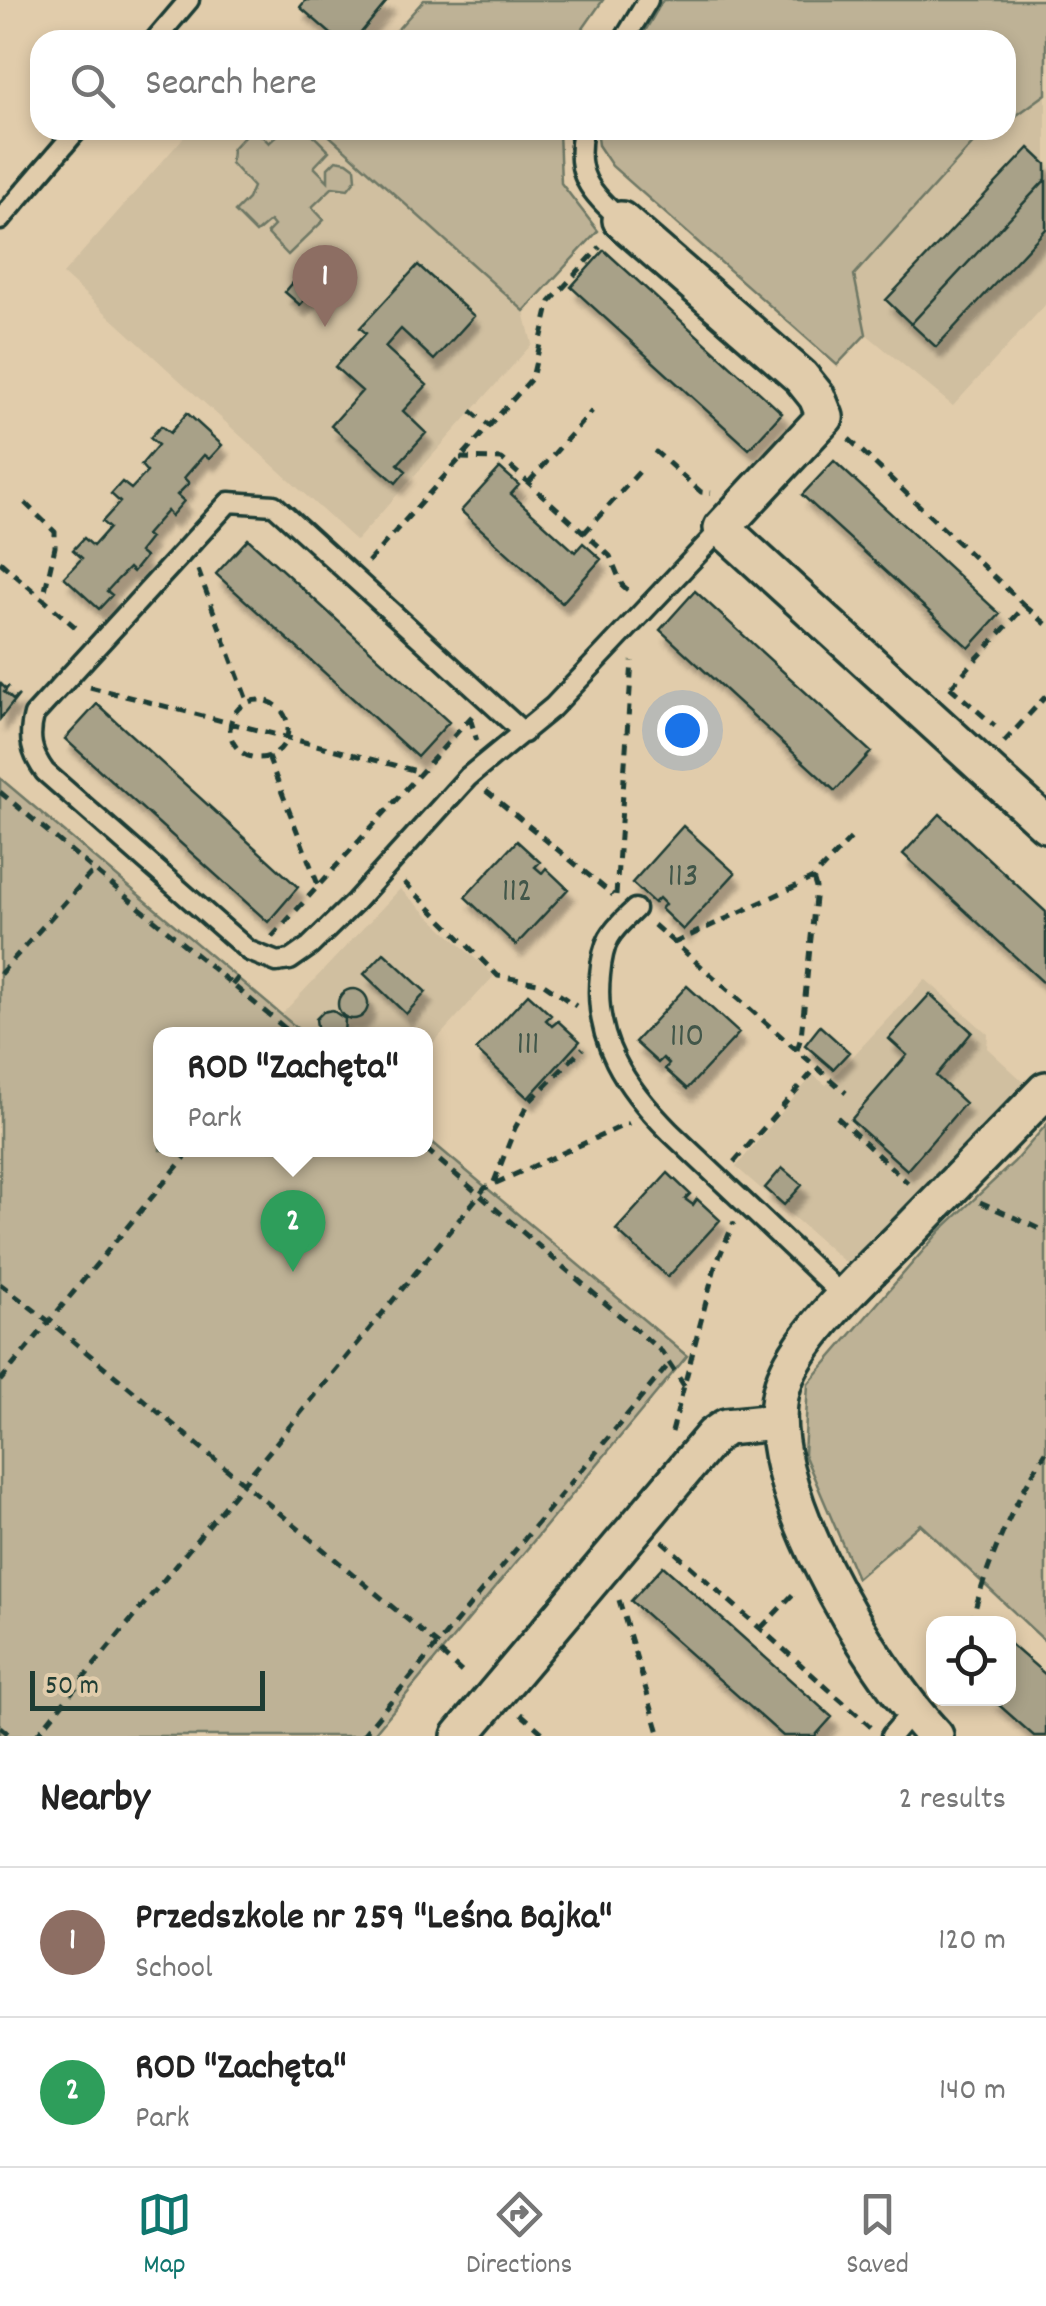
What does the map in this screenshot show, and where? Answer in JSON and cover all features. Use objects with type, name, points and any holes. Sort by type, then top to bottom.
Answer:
[{"type":"street","points":[[614,231],[801,377],[826,417],[718,511],[1046,824]]},
{"type":"street","points":[[904,1728],[816,1553],[785,1469],[776,1422],[784,1382],[792,1363],[844,1298],[1046,1090]]},
{"type":"street","points":[[460,1736],[713,1436],[726,1427],[776,1422]]},
{"type":"lane","points":[[164,30],[189,0]]},
{"type":"lane","points":[[630,30],[648,0]]},
{"type":"lane","points":[[0,220],[69,140]]},
{"type":"lane","points":[[581,140],[579,167],[614,231]]},
{"type":"lane","points":[[524,733],[274,505],[252,502],[229,502],[34,715],[31,730],[33,755],[45,772],[255,955],[277,962],[290,960],[310,946],[388,866],[468,777],[524,733],[646,607],[718,511]]},
{"type":"lane","points":[[635,908],[610,936],[601,962],[598,990],[602,1030],[621,1074],[651,1113],[844,1298]]},
{"type":"path","points":[[355,577],[532,378],[550,302],[614,231]]},
{"type":"path","points":[[471,411],[488,426]]},
{"type":"path","points":[[529,482],[592,411]]},
{"type":"path","points":[[826,417],[1046,624]]},
{"type":"path","points":[[655,454],[702,492],[718,511]]},
{"type":"path","points":[[460,458],[502,459],[610,556],[622,585],[646,607]]},
{"type":"path","points":[[584,532],[639,472]]},
{"type":"path","points":[[25,503],[55,532],[44,599]]},
{"type":"path","points":[[184,552],[195,562],[248,703]]},
{"type":"path","points":[[0,562],[98,647]]},
{"type":"path","points":[[994,726],[950,688],[1025,606]]},
{"type":"path","points":[[616,898],[633,645]]},
{"type":"path","points":[[69,678],[83,686],[421,772]]},
{"type":"path","points":[[1000,748],[1046,696]]},
{"type":"path","points":[[269,940],[488,698]]},
{"type":"path","points":[[269,702],[286,717],[286,737],[280,750],[268,757],[248,756],[233,742],[232,722],[238,710],[248,703],[269,702]]},
{"type":"path","points":[[268,757],[319,887]]},
{"type":"path","points":[[468,777],[616,898],[635,908],[846,1093]]},
{"type":"path","points":[[0,792],[283,1027]]},
{"type":"path","points":[[674,943],[813,878],[852,836]]},
{"type":"path","points":[[388,866],[498,976],[544,984],[602,1030],[530,1101],[494,1182]]},
{"type":"path","points":[[0,974],[93,871]]},
{"type":"path","points":[[797,1050],[802,1037],[816,888],[813,878]]},
{"type":"path","points":[[232,985],[238,979]]},
{"type":"path","points":[[719,1179],[816,1067]]},
{"type":"path","points":[[36,1736],[478,1194],[494,1182],[651,1113]]},
{"type":"path","points":[[837,1117],[912,1187]]},
{"type":"path","points":[[433,1155],[662,1352],[685,1387]]},
{"type":"path","points":[[0,1380],[184,1157]]},
{"type":"path","points":[[968,1197],[1046,1232]]},
{"type":"path","points":[[670,1439],[715,1267],[743,1201]]},
{"type":"path","points":[[0,1284],[438,1645],[440,1653],[477,1686]]},
{"type":"path","points":[[362,1736],[669,1364]]},
{"type":"path","points":[[974,1616],[996,1546],[1046,1452]]},
{"type":"path","points":[[652,1533],[762,1628],[904,1728]]},
{"type":"path","points":[[762,1628],[795,1590],[810,1582]]},
{"type":"path","points":[[616,1594],[660,1736]]},
{"type":"path","points":[[520,1714],[546,1736]]},
{"type":"path","points":[[0,1727],[11,1736]]},
{"type":"shaded area","points":[[424,0],[603,0],[582,30],[397,30]]},
{"type":"shaded area","points":[[663,0],[1046,0],[1046,94],[1016,116],[1016,30],[646,30]]},
{"type":"shaded area","points":[[1046,94],[1046,304],[953,406],[866,334],[854,275],[974,140],[1016,140],[1016,116]]},
{"type":"shaded area","points":[[181,140],[334,140],[524,311],[532,344],[356,541],[63,274]]},
{"type":"shaded area","points":[[240,140],[318,140],[329,151],[314,167],[328,181],[328,168],[336,160],[355,168],[356,179],[348,189],[333,187],[312,207],[324,220],[288,255],[267,233],[274,226],[270,221],[256,233],[235,212],[253,187],[231,163],[232,149]]},
{"type":"shaded area","points":[[334,140],[559,140],[561,183],[598,231],[524,311]]},
{"type":"shaded area","points":[[597,140],[976,140],[854,275],[866,334],[837,365],[612,166]]},
{"type":"shaded area","points":[[0,778],[296,1027],[153,1027],[153,1157],[433,1157],[433,1143],[687,1356],[372,1736],[0,1736]]},
{"type":"shaded area","points":[[400,889],[494,976],[433,1043],[433,1027],[296,1027],[281,1015]]},
{"type":"shaded area","points":[[925,979],[988,1034],[987,1048],[1025,1083],[847,1264],[736,1167],[813,1075],[826,1085]]},
{"type":"shaded area","points":[[1046,1125],[1046,1642],[920,1524],[857,1578],[804,1454],[808,1384],[941,1230],[1014,1162]]},
{"type":"building","points":[[306,0],[388,0],[363,30],[326,30],[300,7]]},
{"type":"building","points":[[1029,148],[1046,164],[1046,179],[911,324],[886,300]]},
{"type":"building","points":[[1046,179],[1046,229],[936,347],[911,324]]},
{"type":"building","points":[[604,250],[782,413],[749,449],[571,287]]},
{"type":"building","points":[[418,265],[474,316],[434,360],[401,329],[385,347],[427,385],[403,411],[426,433],[398,464],[406,471],[396,483],[331,426],[362,391],[335,367],[366,333],[360,328]]},
{"type":"building","points":[[302,272],[317,285],[300,305],[285,292]]},
{"type":"building","points":[[187,413],[222,445],[209,459],[204,455],[184,478],[189,483],[177,495],[184,501],[171,516],[167,511],[146,535],[150,538],[139,552],[145,557],[133,572],[129,568],[107,591],[112,595],[99,609],[64,577],[82,558],[73,550],[84,538],[93,546],[109,528],[102,522],[120,502],[111,494],[122,482],[131,489],[147,472],[141,465],[158,445],[150,438],[161,426],[170,433]]},
{"type":"building","points":[[834,461],[1000,614],[969,648],[802,495]]},
{"type":"building","points":[[500,468],[519,485],[511,494],[575,552],[583,543],[601,559],[562,603],[461,511]]},
{"type":"building","points":[[248,539],[449,722],[417,757],[216,574]]},
{"type":"building","points":[[695,591],[871,752],[835,791],[660,630]]},
{"type":"building","points":[[0,683],[5,688],[9,686],[4,692],[13,700],[19,695],[0,719]]},
{"type":"building","points":[[97,704],[298,887],[268,922],[65,739]]},
{"type":"building","points":[[940,814],[1046,912],[1046,985],[903,854]]},
{"type":"building","points":[[683,826],[735,873],[683,930],[661,909],[665,904],[659,898],[654,903],[632,883]]},
{"type":"building","points":[[517,841],[540,862],[535,867],[542,873],[546,868],[568,889],[516,945],[465,897]]},
{"type":"building","points":[[384,953],[426,992],[406,1014],[364,974]]},
{"type":"building","points":[[687,986],[739,1033],[687,1089],[665,1069],[669,1064],[663,1058],[658,1063],[635,1042]]},
{"type":"building","points":[[353,989],[364,993],[368,1004],[364,1015],[353,1019],[342,1015],[338,1004],[342,993]]},
{"type":"building","points":[[528,994],[551,1015],[546,1020],[552,1026],[558,1021],[580,1041],[528,1098],[476,1050]]},
{"type":"building","points":[[930,994],[972,1032],[936,1076],[965,1103],[907,1170],[851,1120],[907,1055],[889,1039]]},
{"type":"building","points":[[332,1010],[345,1019],[344,1027],[317,1027],[316,1019]]},
{"type":"building","points":[[820,1026],[849,1052],[833,1069],[805,1045]]},
{"type":"building","points":[[782,1168],[802,1185],[784,1205],[765,1188]]},
{"type":"building","points":[[668,1173],[690,1194],[685,1199],[693,1205],[697,1199],[720,1220],[668,1277],[616,1230]]},
{"type":"building","points":[[663,1566],[832,1717],[815,1736],[783,1736],[631,1601]]},
{"type":"building","points":[[1016,1649],[1046,1675],[1046,1736],[1034,1736],[1000,1706],[1016,1706]]},
{"type":"place","name":"Przedszkole nr 259 \"Leśna Bajka\"","points":[[325,327]]},
{"type":"place","name":"ROD \"Zachęta\"","points":[[293,1272]]}]
